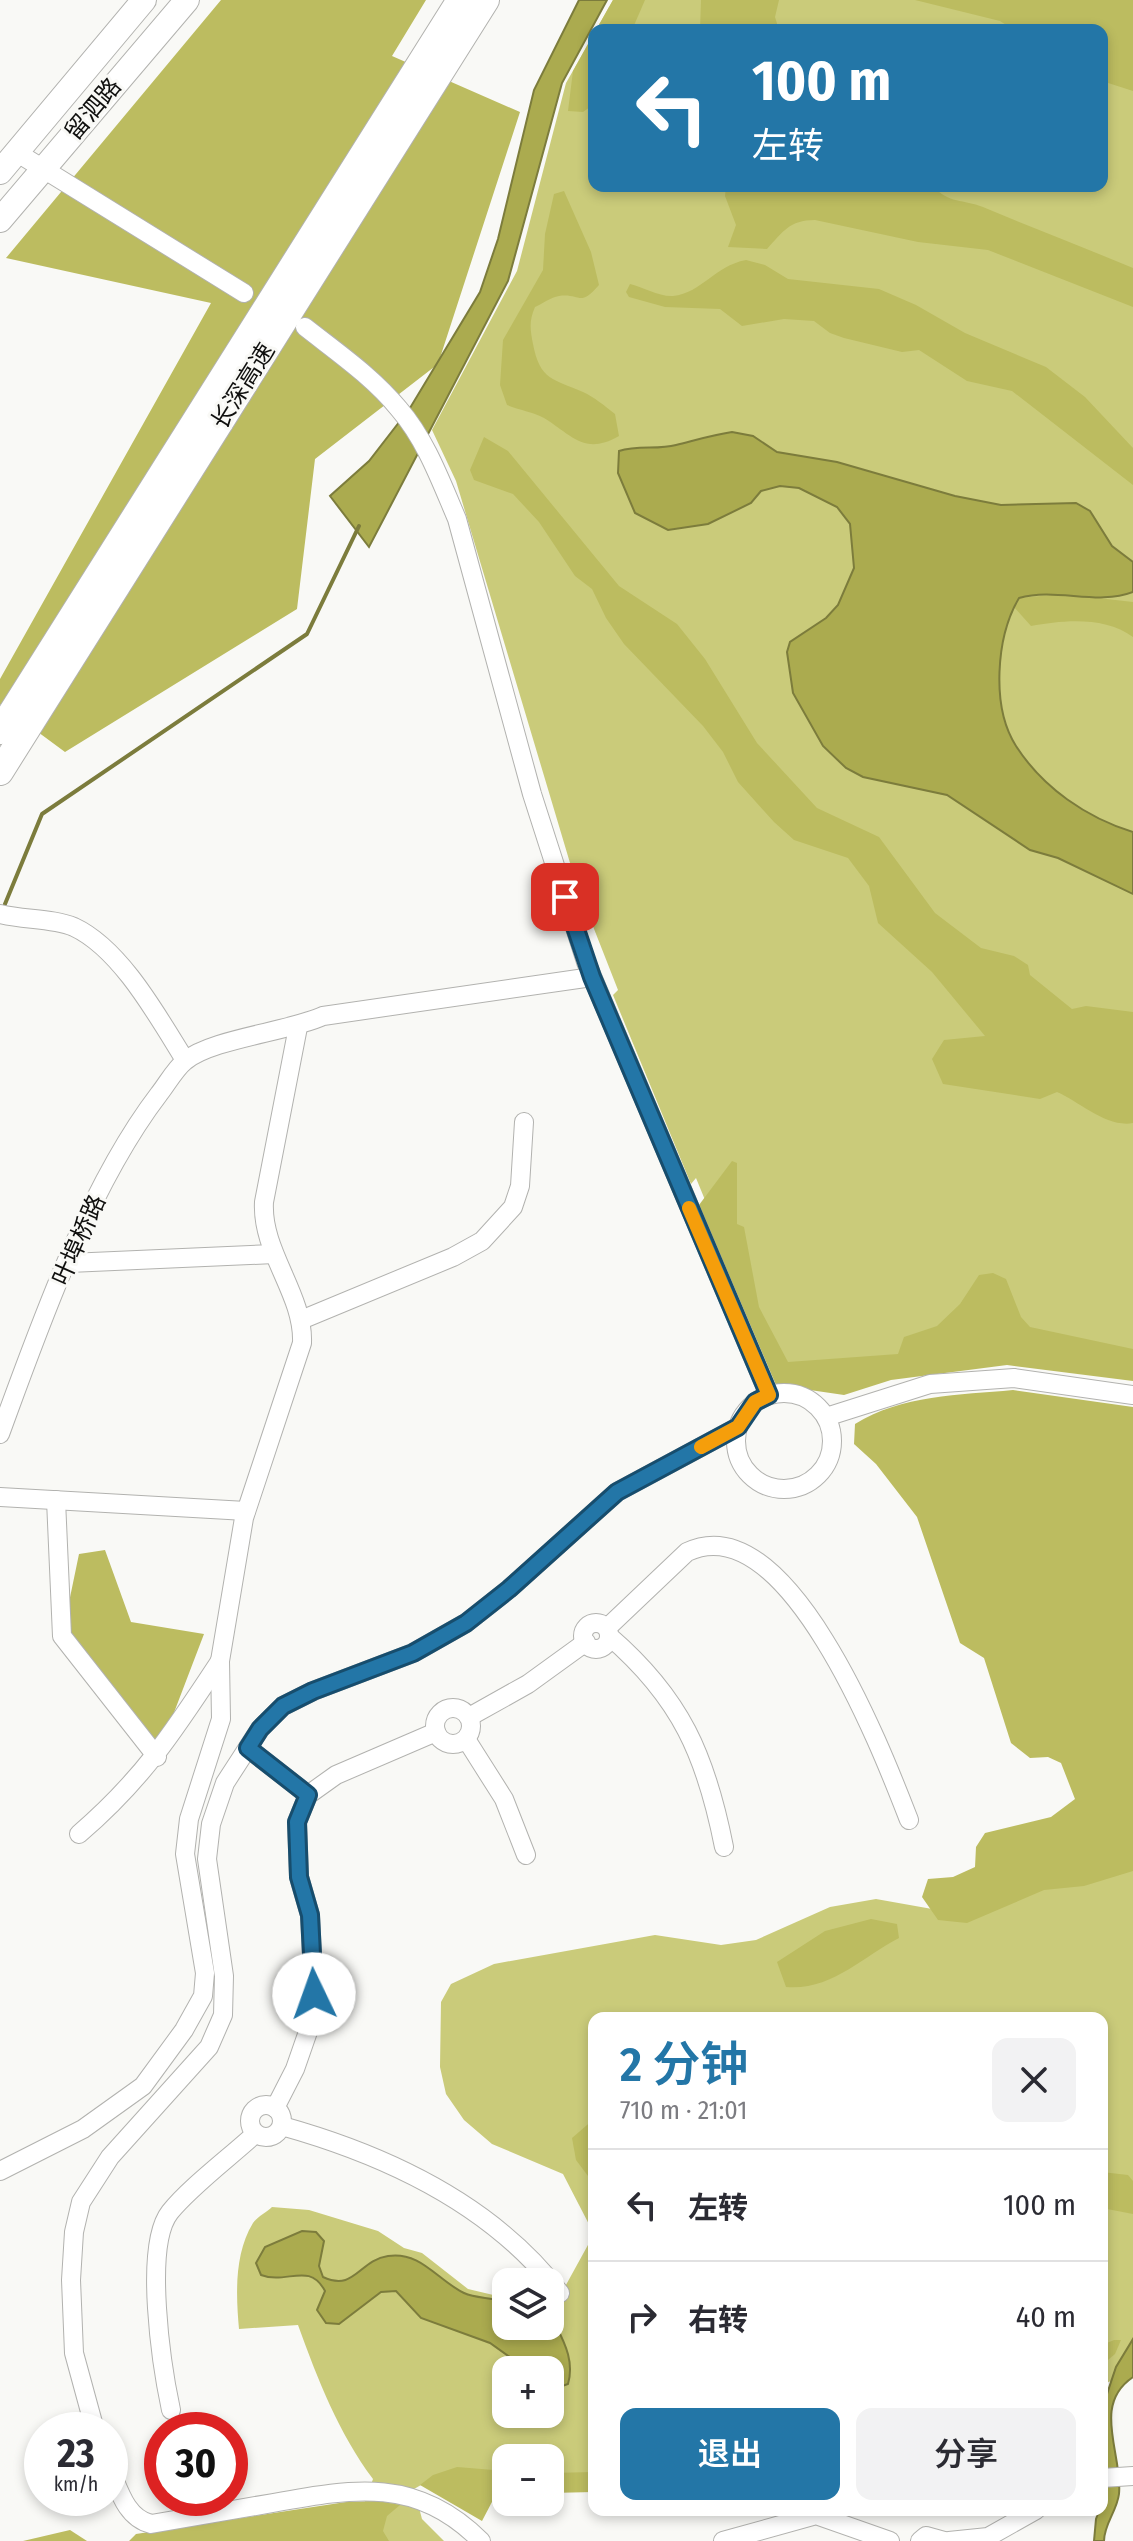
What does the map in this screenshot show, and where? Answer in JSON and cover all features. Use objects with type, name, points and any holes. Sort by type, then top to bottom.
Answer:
[{"type":"highway","name":"长深高速","points":[[0,731],[460,0]]},
{"type":"highway","name":"长深高速","points":[[0,772],[486,0]]},
{"type":"main road","name":"留泗路","points":[[0,172],[144,0]]},
{"type":"main road","name":"留泗路","points":[[0,220],[187,0]]},
{"type":"street","points":[[16,152],[244,293]]},
{"type":"street","points":[[305,327],[370,378],[401,410],[433,464],[457,519],[532,794],[592,977],[769,1395]]},
{"type":"street","points":[[0,914],[72,926],[98,942],[146,999],[185,1060],[213,1048],[298,1027],[323,1016],[592,977]]},
{"type":"street","points":[[0,2171],[83,2129],[143,2086],[184,2030],[203,1996],[205,1973],[199,1924],[185,1854],[189,1819],[221,1719],[220,1661],[246,1511],[302,1343],[301,1320],[262,1224],[298,1027]]},
{"type":"street","name":"叶埠桥路","points":[[0,1434],[92,1207],[139,1120],[185,1060]]},
{"type":"street","points":[[301,1320],[453,1257],[482,1241],[502,1222],[520,1186],[524,1122]]},
{"type":"street","points":[[69,1263],[274,1254]]},
{"type":"street","points":[[826,1417],[930,1384],[1014,1378],[1133,1395]]},
{"type":"street","points":[[90,2412],[74,2353],[71,2280],[74,2232],[81,2202],[110,2157],[209,2047],[223,2015],[224,1976],[207,1859],[211,1824],[225,1783],[260,1729],[283,1706],[313,1691],[413,1653],[466,1623],[509,1589],[617,1492],[738,1427],[755,1402],[769,1395],[802,1396],[826,1417],[832,1432],[827,1464],[817,1477],[788,1490],[773,1489],[747,1472],[739,1458],[738,1427]]},
{"type":"street","points":[[0,1497],[246,1511]]},
{"type":"street","points":[[56,1500],[62,1636],[157,1757]]},
{"type":"street","points":[[608,1632],[687,1552],[701,1545],[719,1546],[742,1554],[766,1569],[816,1626],[842,1668],[880,1745],[909,1820]]},
{"type":"street","points":[[469,1717],[528,1684],[586,1642],[584,1634],[588,1626],[596,1623],[628,1653],[671,1704],[694,1743],[711,1785],[724,1847]]},
{"type":"street","points":[[79,1834],[131,1787],[157,1757],[220,1661]]},
{"type":"street","points":[[449,1709],[460,1710],[469,1717],[471,1729],[466,1739],[449,1744],[436,1732],[439,1715],[449,1709]]},
{"type":"street","points":[[255,2134],[271,2137],[311,2023],[314,1994],[310,1915],[299,1877],[297,1822],[308,1795],[336,1775],[436,1732]]},
{"type":"street","points":[[466,1739],[504,1799],[526,1855]]},
{"type":"street","points":[[248,1748],[308,1795]]},
{"type":"street","points":[[255,2134],[250,2124],[251,2114],[259,2106],[390,2164],[451,2198],[502,2232],[541,2268]]},
{"type":"street","points":[[171,2410],[159,2337],[157,2276],[160,2228],[170,2211],[255,2134]]},
{"type":"street","points":[[1108,2478],[1128,2476]]},
{"type":"street","points":[[128,2507],[139,2521],[151,2524],[361,2490],[385,2491],[457,2517],[481,2541]]},
{"type":"street","points":[[723,2541],[812,2516]]},
{"type":"street","points":[[819,2516],[890,2541]]},
{"type":"street","points":[[920,2541],[926,2536],[946,2541],[988,2537],[1025,2516]]},
{"type":"shaded area","points":[[221,0],[426,0],[392,56],[520,112],[438,364],[315,459],[297,609],[65,752],[0,704],[0,679],[211,303],[6,258]]},
{"type":"shaded area","points":[[579,0],[607,0],[594,24],[588,24],[588,35],[562,83],[508,281],[369,547],[330,496],[369,461],[410,408],[480,292],[498,239],[534,90]]},
{"type":"shaded area","points":[[613,0],[1026,0],[1076,24],[599,24]]},
{"type":"shaded area","points":[[613,0],[645,0],[635,24],[599,24]]},
{"type":"shaded area","points":[[701,0],[779,0],[775,17],[777,24],[700,24]]},
{"type":"shaded area","points":[[915,0],[1133,0],[1133,91],[1108,83],[1108,24],[1005,24]]},
{"type":"shaded area","points":[[1108,39],[1133,51],[1133,1370],[1004,1358],[778,1378],[696,1178],[691,1184],[613,995],[618,990],[576,883],[456,481],[432,430],[517,271],[566,83],[588,44],[588,192],[1108,192]]},
{"type":"shaded area","points":[[588,44],[588,108],[583,112],[568,111],[573,71]]},
{"type":"shaded area","points":[[564,191],[591,252],[599,285],[583,298],[559,296],[535,307],[531,334],[544,372],[556,381],[591,396],[615,414],[619,436],[596,444],[579,441],[544,418],[507,405],[500,385],[503,340],[543,270],[545,234],[554,194]]},
{"type":"shaded area","points":[[725,192],[939,192],[1133,268],[1133,307],[988,250],[918,242],[815,220],[793,225],[767,249],[728,247],[736,225]]},
{"type":"shaded area","points":[[746,260],[765,265],[788,279],[879,289],[916,305],[965,333],[1046,367],[1085,397],[1133,448],[1133,485],[1012,391],[967,381],[919,350],[902,352],[844,338],[830,333],[814,321],[784,319],[742,326],[720,309],[665,307],[629,297],[626,292],[630,284],[662,295],[683,294],[725,268]]},
{"type":"shaded area","points":[[732,432],[753,436],[777,452],[837,462],[955,496],[1001,505],[1076,503],[1090,511],[1112,546],[1133,562],[1133,592],[1105,597],[1047,594],[1019,598],[1005,632],[1000,692],[1008,730],[1016,746],[1039,775],[1083,810],[1133,832],[1133,894],[1058,858],[1030,850],[947,795],[863,777],[846,768],[823,746],[793,693],[787,652],[790,642],[826,618],[838,605],[854,568],[850,524],[837,507],[799,488],[780,486],[761,491],[751,503],[708,524],[668,530],[635,513],[618,473],[619,451],[669,446]]},
{"type":"shaded area","points":[[484,437],[508,451],[619,586],[677,624],[705,659],[757,743],[817,808],[879,837],[935,913],[981,948],[1014,956],[1028,965],[1030,975],[1072,1009],[1086,1006],[1133,1012],[1133,1123],[1113,1122],[1057,1092],[1040,1099],[943,1084],[932,1059],[944,1040],[985,1036],[932,972],[878,923],[869,886],[848,858],[794,840],[774,822],[738,782],[723,752],[703,726],[624,644],[606,618],[592,589],[575,576],[539,522],[513,494],[474,480],[470,470]]},
{"type":"shaded area","points":[[1063,594],[1133,602],[1133,637],[1110,626],[1084,621],[1031,626],[1014,607],[1019,598]]},
{"type":"shaded area","points":[[732,1161],[737,1163],[737,1224],[744,1227],[759,1307],[788,1362],[898,1354],[904,1337],[937,1326],[960,1304],[979,1275],[993,1273],[1006,1279],[1021,1317],[1030,1327],[1133,1349],[1133,1381],[1007,1365],[891,1380],[844,1395],[776,1385],[699,1205]]},
{"type":"shaded area","points":[[1013,1390],[1133,1407],[1133,1871],[1084,1886],[1044,1890],[967,1923],[938,1920],[922,1897],[928,1879],[953,1877],[975,1867],[976,1847],[985,1833],[1051,1817],[1075,1799],[1061,1763],[1048,1757],[1030,1758],[1011,1743],[984,1658],[960,1643],[917,1517],[876,1464],[854,1444],[855,1424],[873,1414],[911,1402]]},
{"type":"shaded area","points":[[105,1550],[131,1622],[204,1634],[157,1757],[62,1636],[79,1554]]},
{"type":"shaded area","points":[[1133,1835],[1133,2371],[1108,2382],[1108,2012],[588,2012],[588,2222],[563,2174],[492,2144],[464,2120],[446,2094],[440,2067],[441,2002],[451,1984],[494,1964],[655,1935],[721,1945],[756,1940],[830,1907],[876,1899],[949,1912]]},
{"type":"shaded area","points":[[871,1919],[897,1924],[899,1938],[832,1978],[802,1987],[786,1987],[777,1962],[825,1931]]},
{"type":"shaded area","points":[[588,2124],[588,2176],[576,2160],[572,2138]]},
{"type":"shaded area","points":[[1108,2173],[1128,2175],[1133,2181],[1133,2214],[1108,2209]]},
{"type":"shaded area","points":[[272,2207],[309,2210],[378,2231],[404,2248],[422,2253],[468,2289],[492,2295],[492,2340],[564,2340],[564,2289],[588,2245],[588,2482],[564,2481],[564,2444],[492,2444],[492,2481],[421,2485],[414,2489],[422,2519],[444,2541],[362,2541],[356,2527],[373,2479],[339,2424],[298,2325],[239,2329],[239,2261],[253,2223]]},
{"type":"shaded area","points":[[302,2231],[316,2232],[324,2241],[319,2266],[323,2277],[334,2281],[350,2278],[370,2263],[388,2256],[419,2262],[464,2293],[492,2299],[492,2340],[563,2340],[570,2369],[568,2384],[564,2385],[564,2356],[508,2356],[490,2343],[421,2318],[396,2291],[381,2292],[339,2324],[326,2323],[317,2310],[325,2291],[319,2282],[305,2275],[280,2278],[261,2275],[256,2263],[265,2247]]},
{"type":"shaded area","points":[[1133,2339],[1133,2377],[1121,2388],[1111,2416],[1119,2494],[1104,2541],[1094,2541],[1097,2516],[1108,2516],[1108,2391],[1116,2367]]},
{"type":"shaded area","points":[[1121,2340],[1115,2354],[1108,2360],[1108,2342]]},
{"type":"shaded area","points":[[457,2467],[492,2470],[492,2502],[482,2521],[420,2485],[433,2475]]},
{"type":"shaded area","points":[[588,2472],[588,2492],[564,2493],[564,2473]]},
{"type":"shaded area","points":[[378,2501],[400,2505],[387,2516],[383,2531],[389,2541],[129,2541],[136,2534],[346,2502]]},
{"type":"shaded area","points":[[70,2530],[87,2541],[23,2541]]},
{"type":"waterway","points":[[5,904],[42,814],[307,634],[359,526]]},
{"type":"slow traffic","points":[[689,1208],[769,1395],[755,1402],[744,1413],[738,1427],[701,1447]]},
{"type":"route","points":[[314,1994],[310,1915],[299,1877],[297,1822],[308,1795],[248,1748],[260,1729],[283,1706],[313,1691],[413,1653],[466,1623],[509,1589],[617,1492],[738,1427],[744,1413],[755,1402],[769,1395],[592,977],[565,897]]}]
